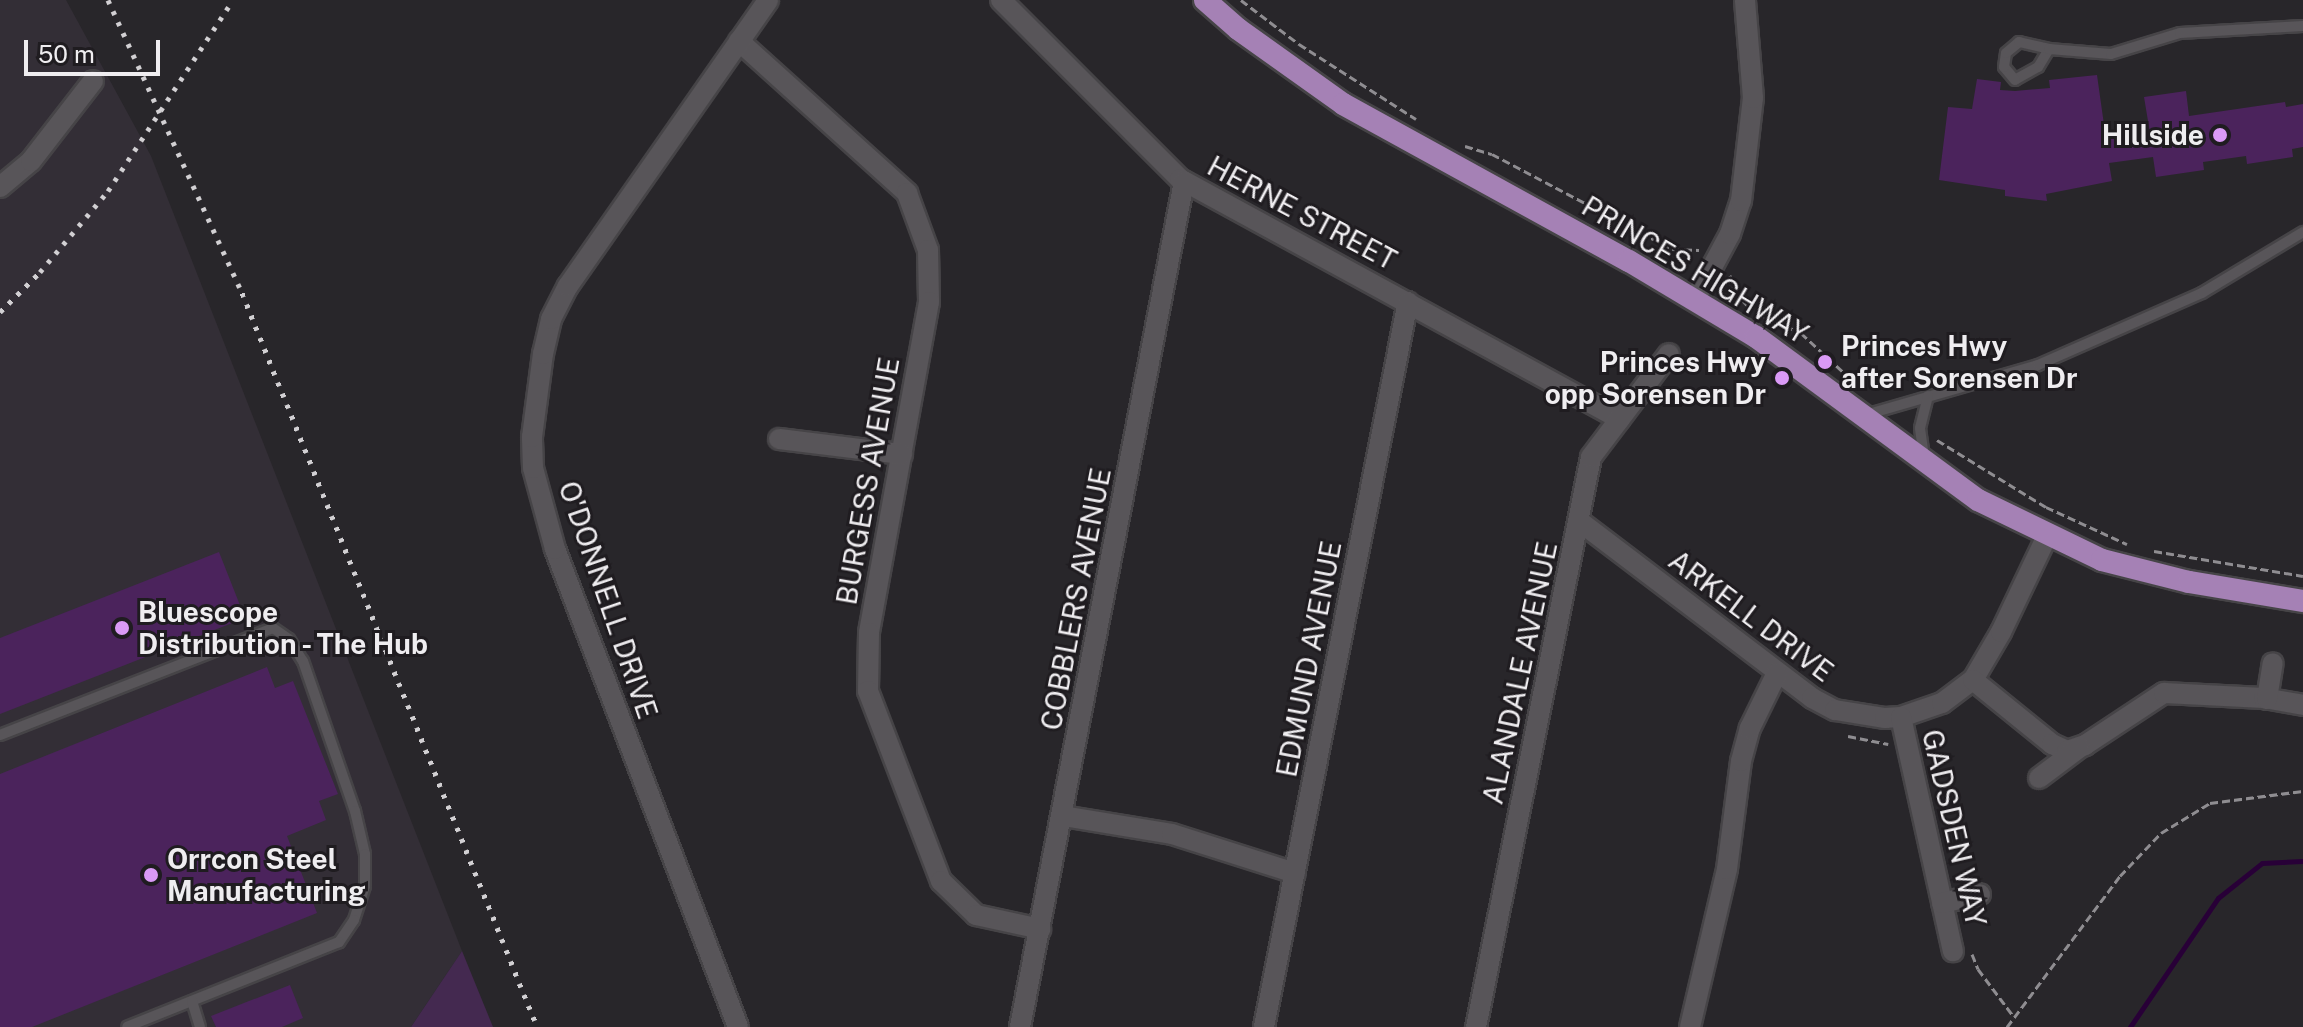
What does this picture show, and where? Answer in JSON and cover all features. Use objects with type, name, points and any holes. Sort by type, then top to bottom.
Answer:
[{"type":"main road","name":"PRINCES HIGHWAY","points":[[1205,0],[1238,29],[1343,104],[1695,299],[1788,359],[1978,500],[2047,536],[2133,570],[2303,601]]},
{"type":"street","name":"O'DONNELL DRIVE","points":[[738,1027],[555,549],[533,468],[532,437],[551,319],[568,286],[768,0]]},
{"type":"street","name":"HERNE STREET","points":[[1001,0],[1184,182],[1620,419]]},
{"type":"street","points":[[1695,299],[1730,234],[1741,201],[1753,98],[1745,0]]},
{"type":"street","name":"BURGESS AVENUE","points":[[739,41],[907,193],[928,250],[929,302],[869,633],[868,691],[941,881],[976,915],[1040,929]]},
{"type":"street","points":[[0,187],[31,161],[93,81]]},
{"type":"street","name":"COBBLERS AVENUE","points":[[1020,1027],[1184,182]]},
{"type":"street","name":"EDMUND AVENUE","points":[[1264,1027],[1408,302]]},
{"type":"street","name":"ALANDALE AVENUE","points":[[1476,1027],[1591,457],[1669,354]]},
{"type":"street","points":[[779,439],[902,454]]},
{"type":"street","name":"ARKELL DRIVE","points":[[1579,521],[1777,673],[1835,710],[1859,717],[1901,717],[1942,703],[1973,680],[2001,632],[2047,536]]},
{"type":"street","points":[[2267,699],[2273,663]]},
{"type":"street","points":[[1690,1027],[1727,869],[1741,761],[1750,728],[1777,673]]},
{"type":"street","points":[[1973,680],[2058,749],[2079,748]]},
{"type":"street","points":[[2039,778],[2164,693],[2267,699],[2303,705]]},
{"type":"street","name":"GADSDEN WAY","points":[[1901,717],[1953,951]]},
{"type":"street","points":[[1063,816],[1172,834],[1295,873]]},
{"type":"street","points":[[1942,903],[1980,894]]},
{"type":"lane","points":[[2049,49],[2038,67],[2015,80],[2004,67],[2006,53],[2019,42],[2049,49],[2111,54],[2180,33],[2303,26]]},
{"type":"lane","points":[[1864,416],[1993,380],[2088,344],[2202,293],[2303,232]]},
{"type":"lane","points":[[1924,461],[1920,428],[1928,396]]},
{"type":"lane","points":[[0,735],[273,628],[296,646],[355,811],[365,854],[365,886],[354,920],[339,942],[127,1027]]},
{"type":"lane","points":[[192,1001],[200,1027]]},
{"type":"path","points":[[2007,1027],[2120,876],[2161,833],[2210,803],[2303,791]]},
{"type":"shaded area","points":[[0,0],[66,0],[151,156],[462,951],[411,1027],[0,1027]]},
{"type":"shaded area","points":[[462,951],[493,1027],[411,1027]]},
{"type":"building","points":[[2097,75],[2106,139],[2150,133],[2144,97],[2186,91],[2189,116],[2285,102],[2286,107],[2303,104],[2303,147],[2292,149],[2293,157],[2247,164],[2246,156],[2203,162],[2204,170],[2156,177],[2153,157],[2109,163],[2112,181],[2046,194],[2047,201],[2005,196],[2005,190],[1939,180],[1948,107],[1972,109],[1977,79],[2001,82],[2000,90],[2015,91],[2050,88],[2049,80]]},
{"type":"building","name":"Bluescope Distribution - The Hub","points":[[219,552],[245,618],[0,714],[0,638]]},
{"type":"building","name":"Orrcon Steel Manufacturing","points":[[267,667],[275,688],[293,681],[338,794],[319,801],[326,820],[287,836],[317,913],[32,1027],[0,1027],[0,774]]},
{"type":"building","points":[[290,985],[303,1018],[282,1027],[216,1027],[211,1016]]},
{"type":"waterway","points":[[2130,1027],[2218,898],[2262,863],[2303,861]]},
{"type":"railway","points":[[108,0],[242,293],[537,1027]]},
{"type":"railway","points":[[0,312],[40,272],[108,191],[233,0]]},
{"type":"place","name":"Hillside","points":[[2220,135]]},
{"type":"place","name":"Princes Hwy after Sorensen Dr","points":[[1825,362]]},
{"type":"place","name":"Princes Hwy opp Sorensen Dr","points":[[1782,378]]},
{"type":"place","name":"Bluescope Distribution - The Hub","points":[[122,628]]},
{"type":"place","name":"Orrcon Steel Manufacturing","points":[[151,875]]}]
